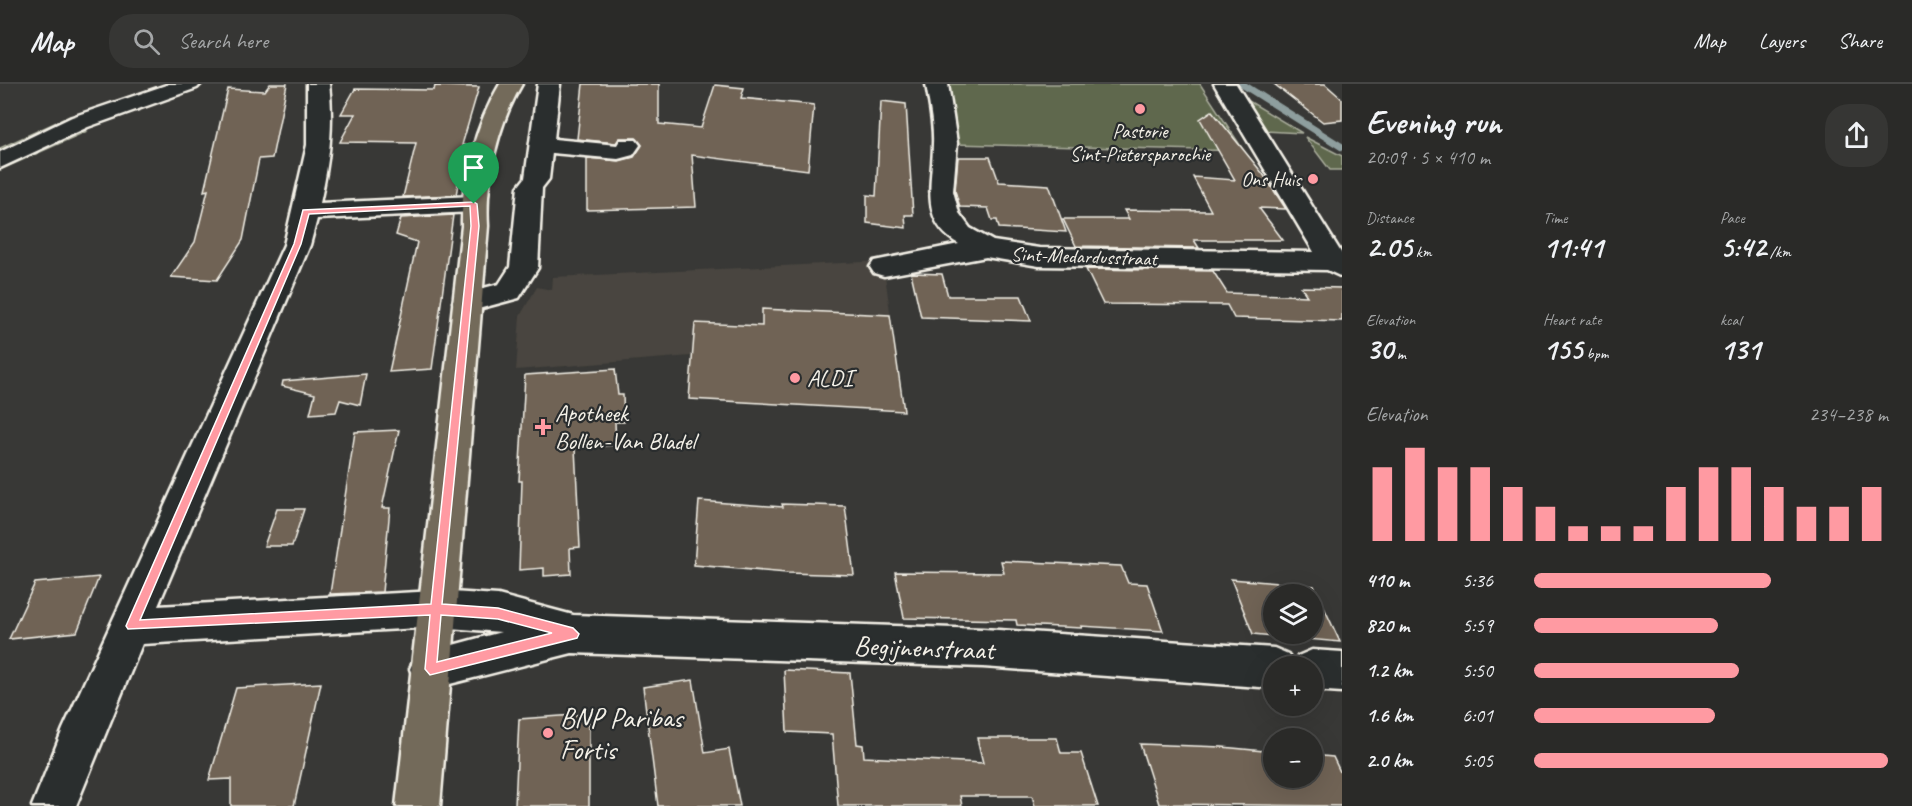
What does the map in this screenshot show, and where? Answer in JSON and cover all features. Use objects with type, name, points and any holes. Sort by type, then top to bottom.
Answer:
[{"type":"main road","points":[[418,806],[474,215],[495,111],[511,84]]},
{"type":"main road","points":[[474,215],[482,216],[488,190],[507,144],[518,84]]},
{"type":"street","points":[[0,161],[80,122],[190,84]]},
{"type":"street","points":[[54,806],[78,744],[132,626],[297,244],[317,167],[320,96],[318,84]]},
{"type":"street","points":[[467,302],[509,291],[524,268],[530,188],[537,179],[549,84]]},
{"type":"street","name":"Sint-Medardusstraat","points":[[937,84],[945,143],[941,191],[946,213],[952,226],[961,234],[986,248],[1001,253],[1039,257],[1337,264]]},
{"type":"street","points":[[1225,84],[1337,264]]},
{"type":"street","points":[[541,146],[618,152],[625,150],[628,145]]},
{"type":"street","points":[[306,212],[474,215]]},
{"type":"street","points":[[884,267],[986,248]]},
{"type":"street","name":"Begijnenstraat","points":[[132,626],[436,609],[498,613],[573,634],[983,648],[1263,667]]},
{"type":"street","name":"Begijnenstraat","points":[[430,669],[573,634]]},
{"type":"street","points":[[1323,671],[1342,672]]},
{"type":"shaded area","points":[[883,261],[904,411],[689,399],[691,356],[516,370],[520,316],[537,287],[552,290],[553,277]]},
{"type":"green space","points":[[945,84],[1200,84],[1244,151],[953,144]]},
{"type":"green space","points":[[1247,100],[1302,133],[1265,131]]},
{"type":"green space","points":[[70,116],[87,131],[0,170],[0,148]]},
{"type":"green space","points":[[1305,137],[1342,156],[1342,170],[1330,170]]},
{"type":"building","points":[[270,84],[287,84],[272,158],[259,159],[243,240],[217,280],[171,277],[195,242],[208,190],[204,191],[228,89],[265,91]]},
{"type":"building","points":[[583,84],[659,84],[659,124],[701,128],[715,85],[744,88],[741,98],[814,105],[808,170],[692,155],[696,207],[587,210],[587,158],[619,161],[634,157],[642,145],[636,138],[620,138],[616,143],[577,139]]},
{"type":"building","points":[[1274,84],[1325,84],[1342,99],[1342,120],[1323,122]]},
{"type":"building","points":[[435,86],[479,87],[462,145],[465,145],[456,195],[403,197],[416,143],[340,142],[355,114],[341,114],[355,89],[434,90]]},
{"type":"building","points":[[881,101],[906,104],[913,215],[905,215],[906,228],[867,223],[867,195],[876,196]]},
{"type":"building","points":[[1212,111],[1263,174],[1286,209],[1259,208],[1283,240],[1194,240],[1199,248],[1076,246],[1063,219],[1129,219],[1124,210],[1211,211],[1193,177],[1235,180],[1200,119]]},
{"type":"building","points":[[958,157],[990,157],[999,182],[1049,185],[1066,232],[999,228],[997,220],[992,220],[988,208],[960,207],[955,191]]},
{"type":"building","points":[[453,215],[432,369],[389,372],[417,242],[396,235],[401,218]]},
{"type":"building","points":[[1086,269],[1213,271],[1227,293],[1307,296],[1301,287],[1342,288],[1342,321],[1234,318],[1227,305],[1103,304]]},
{"type":"building","points":[[911,273],[942,274],[948,296],[1021,296],[1031,321],[921,317]]},
{"type":"building","name":"ALDI","points":[[762,309],[890,315],[904,411],[689,399],[695,323],[762,326]]},
{"type":"building","points":[[615,369],[618,395],[623,395],[624,422],[615,422],[616,445],[575,448],[580,547],[570,548],[571,574],[544,576],[544,568],[519,570],[522,481],[519,481],[525,375]]},
{"type":"building","points":[[366,374],[360,405],[340,400],[336,412],[310,414],[315,394],[282,386],[283,381]]},
{"type":"building","points":[[399,430],[382,508],[390,508],[382,592],[330,594],[355,432]]},
{"type":"building","points":[[699,501],[783,507],[782,504],[845,506],[854,575],[787,573],[694,565]]},
{"type":"building","points":[[277,509],[304,509],[292,546],[264,546]]},
{"type":"building","points":[[1001,561],[1121,566],[1128,583],[1147,584],[1163,631],[1017,625],[1016,620],[904,618],[895,572],[1004,573]]},
{"type":"building","points":[[99,577],[77,632],[9,639],[35,583]]},
{"type":"building","points":[[1231,579],[1290,584],[1263,584],[1263,635],[1253,634]]},
{"type":"building","points":[[1323,605],[1340,642],[1323,640]]},
{"type":"building","points":[[784,670],[850,673],[857,744],[863,745],[864,757],[983,763],[977,738],[1057,738],[1061,753],[1081,753],[1098,806],[1035,806],[1032,796],[960,796],[962,806],[838,806],[832,734],[787,732]]},
{"type":"building","points":[[693,680],[705,753],[729,749],[740,806],[658,806],[643,687]]},
{"type":"building","points":[[321,683],[294,806],[231,806],[231,779],[209,780],[236,688]]},
{"type":"building","points":[[589,714],[589,806],[515,806],[519,719]]},
{"type":"building","points":[[1140,744],[1263,751],[1263,788],[1323,788],[1323,756],[1333,757],[1342,776],[1342,806],[1159,804]]},
{"type":"waterway","points":[[1242,84],[1342,147]]},
{"type":"place","name":"Pastorie Sint-Pietersparochie","points":[[1140,109]]},
{"type":"place","name":"Ons Huis","points":[[1313,179]]},
{"type":"place","name":"ALDI","points":[[795,378]]},
{"type":"place","name":"Apotheek Bollen-Van Bladel","points":[[543,427]]},
{"type":"place","name":"BNP Paribas Fortis","points":[[548,733]]},
{"type":"route","points":[[474,204],[306,212],[297,244],[132,626],[436,609],[498,613],[573,634],[430,669],[436,609],[441,563],[475,226],[472,215],[474,204]]}]
